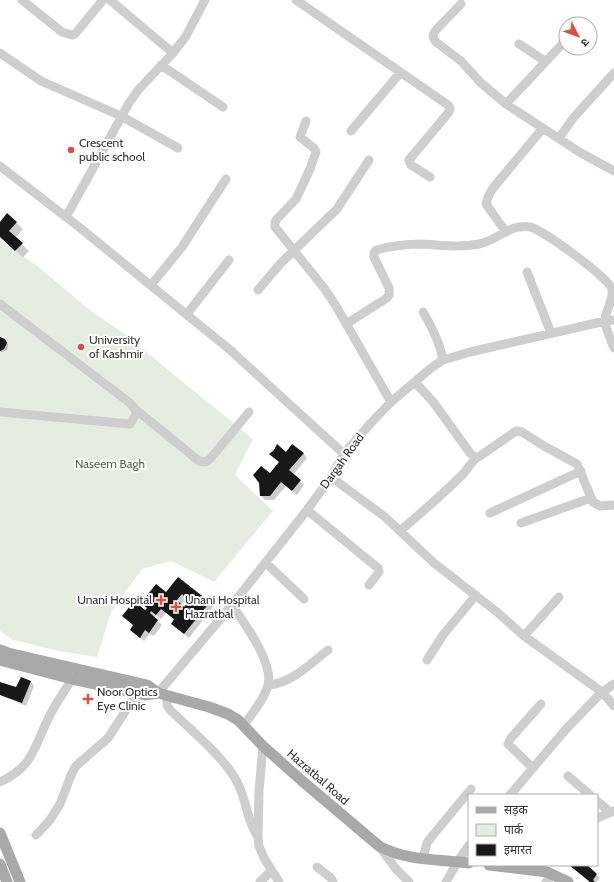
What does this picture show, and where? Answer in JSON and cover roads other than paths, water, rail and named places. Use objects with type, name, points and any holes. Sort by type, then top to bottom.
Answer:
[{"type":"main road","name":"Hazratbal Road","points":[[0,650],[147,685],[162,694]]},
{"type":"main road","name":"Hazratbal Road","points":[[0,660],[72,680],[137,693],[162,694],[228,714],[244,725],[263,746],[378,846],[389,852],[423,858],[468,863]]},
{"type":"main road","points":[[0,833],[20,882]]},
{"type":"main road","points":[[0,864],[7,882]]},
{"type":"main road","points":[[496,866],[549,873],[568,882]]},
{"type":"street","points":[[22,0],[62,32],[72,35],[75,34],[103,0]]},
{"type":"street","points":[[110,0],[173,53]]},
{"type":"street","points":[[66,217],[121,116],[139,89],[173,53],[186,36],[205,0]]},
{"type":"street","points":[[296,0],[448,105],[450,108],[449,112],[409,160],[411,165],[430,176]]},
{"type":"street","points":[[461,4],[435,31],[433,38],[436,42],[461,61],[476,79],[506,104],[581,153],[614,171]]},
{"type":"street","points":[[519,44],[545,61]]},
{"type":"street","points":[[506,104],[558,48]]},
{"type":"street","points":[[0,53],[41,81],[121,116],[178,148]]},
{"type":"street","points":[[161,65],[223,107]]},
{"type":"street","points":[[351,131],[400,73]]},
{"type":"street","points":[[559,138],[574,117],[614,73]]},
{"type":"street","points":[[306,121],[300,137],[314,148],[316,152],[296,199],[274,224],[324,288],[391,402]]},
{"type":"street","points":[[506,232],[486,204],[488,197],[498,182],[543,128]]},
{"type":"street","points":[[258,290],[280,264],[337,209],[369,160]]},
{"type":"street","points":[[0,166],[187,314],[251,368],[344,454]]},
{"type":"street","points":[[151,285],[182,247],[226,179]]},
{"type":"street","points":[[346,324],[387,298],[389,295],[389,288],[374,257],[376,250],[401,245],[420,244],[465,247],[484,243],[518,228],[529,227],[540,231],[608,282],[612,289],[609,321],[614,348]]},
{"type":"street","points":[[187,314],[229,260]]},
{"type":"street","points":[[527,272],[551,333]]},
{"type":"street","points":[[2,309],[130,403],[135,409],[200,461],[205,462],[210,459],[248,412]]},
{"type":"street","points":[[423,312],[431,325],[443,360]]},
{"type":"street","name":"Dargah Road","points":[[162,694],[307,510],[331,477],[344,454],[391,402],[431,368],[443,360],[470,352],[609,321]]},
{"type":"street","points":[[415,382],[434,403],[470,453],[475,457]]},
{"type":"street","points":[[0,412],[130,424],[136,414],[135,409]]},
{"type":"street","points":[[475,457],[480,456],[512,433],[519,431],[574,461],[581,471],[591,498],[596,505],[614,505]]},
{"type":"street","points":[[400,531],[462,476],[472,464],[475,457]]},
{"type":"street","points":[[490,514],[581,471]]},
{"type":"street","points":[[331,477],[385,517],[434,563],[502,616],[524,636],[602,692],[614,706]]},
{"type":"street","points":[[521,523],[591,498]]},
{"type":"street","points":[[307,510],[378,568],[379,572],[369,585]]},
{"type":"street","points":[[266,562],[304,599]]},
{"type":"street","points":[[427,660],[443,635],[476,595]]},
{"type":"street","points":[[524,636],[559,597]]},
{"type":"street","points":[[232,605],[254,638],[261,652],[269,677],[264,695],[244,725]]},
{"type":"street","points":[[268,685],[279,684],[287,681],[328,650]]},
{"type":"street","points":[[0,782],[20,770],[28,760],[35,749],[50,715],[72,680]]},
{"type":"street","points":[[511,794],[567,728],[602,692],[614,684]]},
{"type":"street","points":[[36,835],[50,820],[60,804],[76,766],[108,738],[137,693]]},
{"type":"street","points":[[162,694],[170,710],[230,770],[242,792],[250,822],[258,837]]},
{"type":"street","points":[[533,768],[508,744],[511,738],[541,704]]},
{"type":"street","points":[[263,746],[259,791],[259,846],[271,871],[279,882]]},
{"type":"street","points":[[568,776],[589,794]]},
{"type":"street","points":[[423,858],[428,843],[433,835],[471,789]]},
{"type":"street","points":[[598,802],[612,812]]},
{"type":"street","points":[[598,818],[612,812]]},
{"type":"street","points":[[378,846],[396,869],[409,882]]},
{"type":"street","points":[[446,882],[468,846]]},
{"type":"street","points":[[317,867],[331,878],[333,882]]},
{"type":"street","points":[[260,882],[271,871]]},
{"type":"place","name":"Crescent public school","points":[[71,150]]},
{"type":"place","name":"University of Kashmir","points":[[81,347]]},
{"type":"place","name":"Unani Hospital","points":[[161,600]]},
{"type":"place","name":"Unani Hospital Hazratbal","points":[[176,607]]},
{"type":"place","name":"Noor Optics Eye Clinic","points":[[88,699]]},
{"type":"park label","name":"Naseem Bagh","points":[[110,464]]}]
